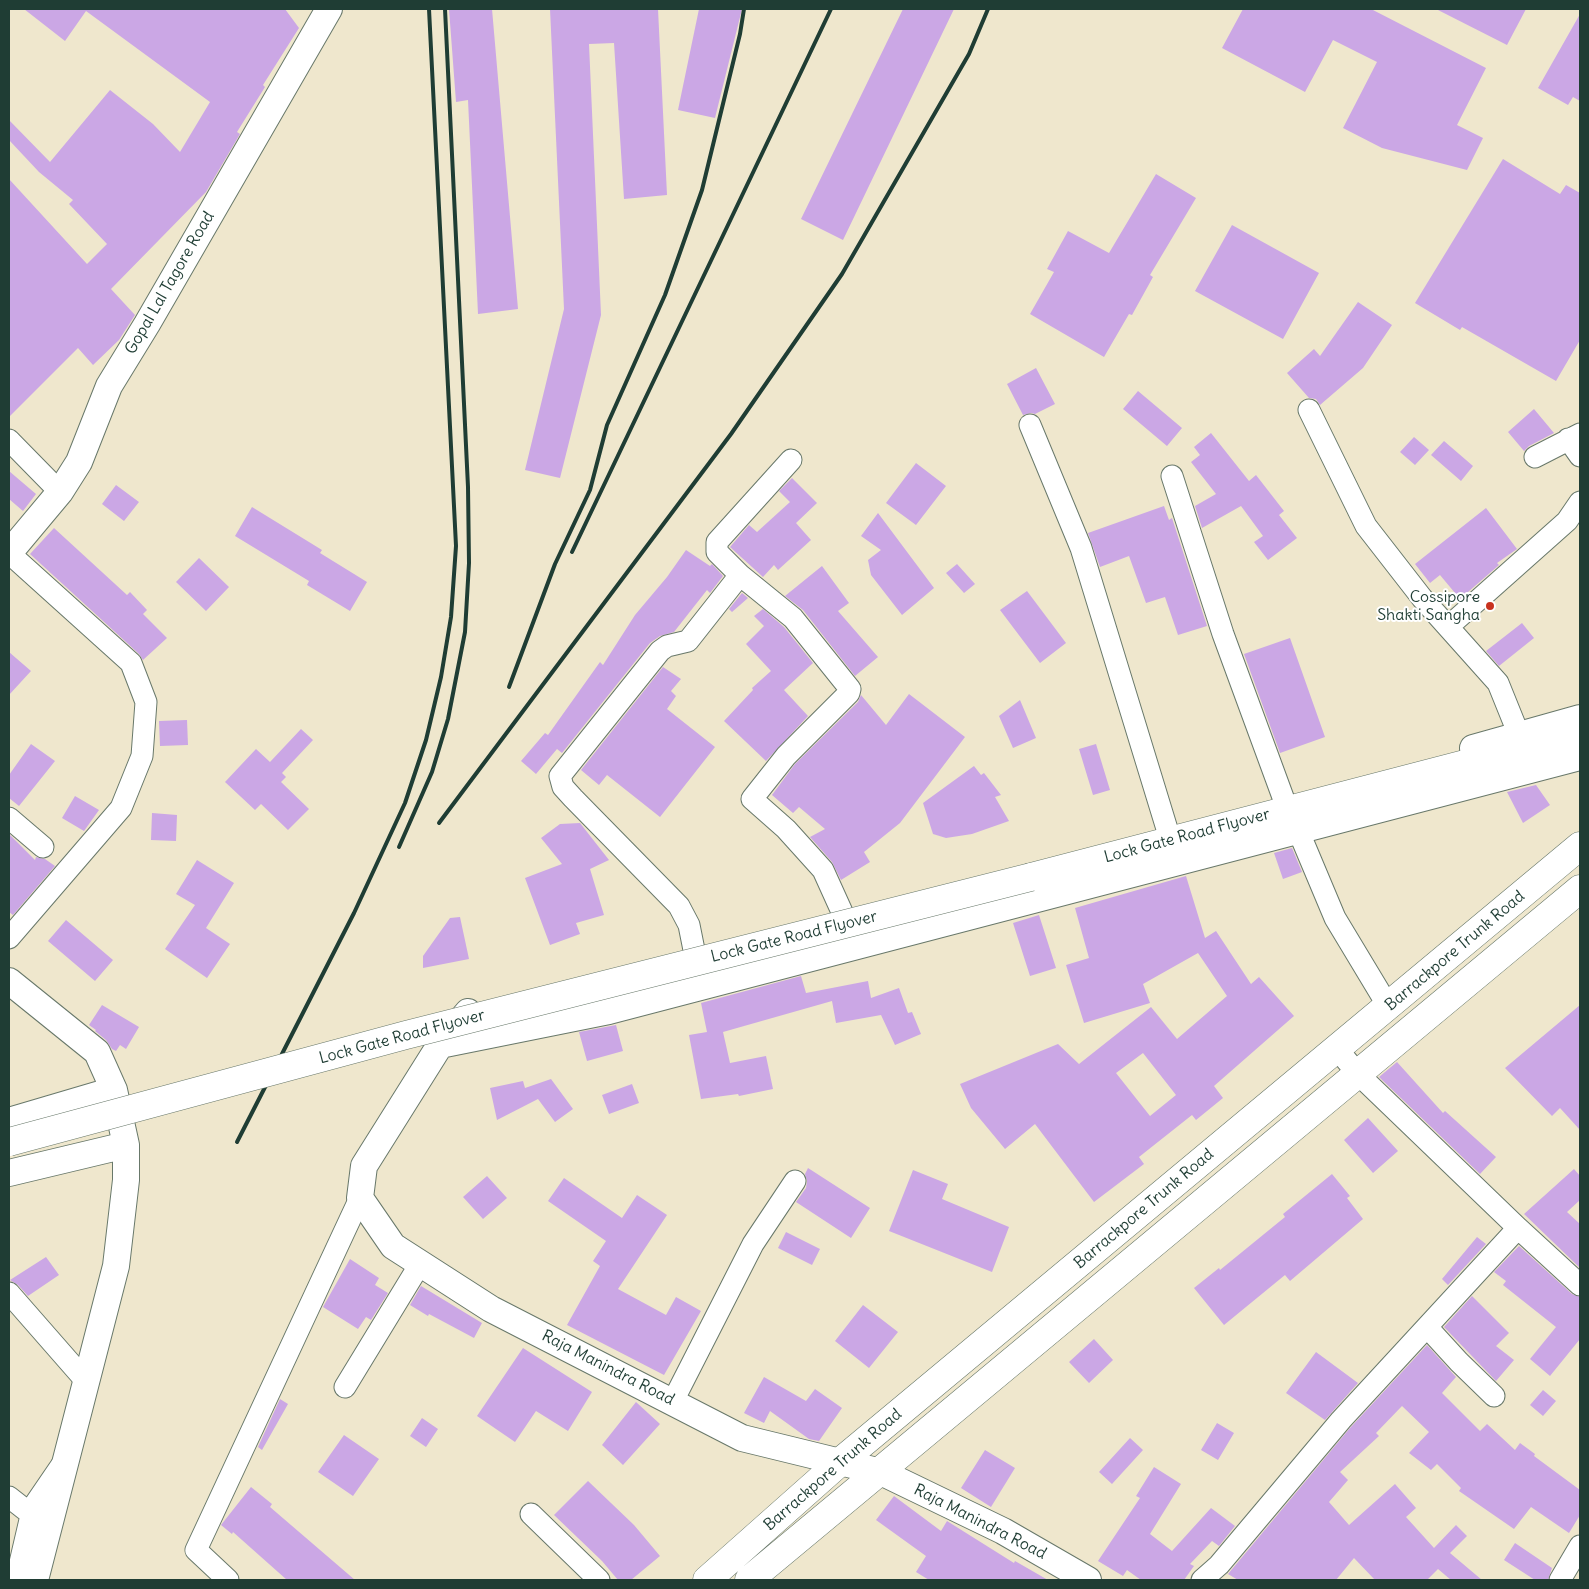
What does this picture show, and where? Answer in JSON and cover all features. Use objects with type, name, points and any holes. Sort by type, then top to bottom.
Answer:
[{"type":"main road","name":"Lock Gate Road Flyover","points":[[9,1142],[406,1035],[946,899],[1580,734]]},
{"type":"main road","name":"Barrackpore Trunk Road","points":[[703,1579],[840,1462],[1580,846]]},
{"type":"main road","name":"Barrackpore Trunk Road","points":[[749,1580],[1580,889]]},
{"type":"street","name":"Gopal Lal Tagore Road","points":[[9,553],[60,492],[79,462],[109,386],[329,9]]},
{"type":"street","points":[[1309,410],[1366,526],[1422,598],[1498,683],[1519,736]]},
{"type":"street","points":[[1030,425],[1080,548],[1167,829]]},
{"type":"street","points":[[9,440],[60,492]]},
{"type":"street","points":[[1535,457],[1576,443]]},
{"type":"street","points":[[791,460],[717,542],[716,552],[740,575],[792,618],[850,689],[849,693],[786,756],[752,798],[786,829],[823,870],[842,912]]},
{"type":"street","points":[[1172,476],[1223,634],[1284,800]]},
{"type":"street","points":[[1449,626],[1567,521],[1580,502]]},
{"type":"street","points":[[9,553],[130,663],[146,702],[142,756],[121,808],[9,938]]},
{"type":"street","points":[[694,950],[689,925],[679,906],[573,798],[563,787],[560,776],[660,651],[667,646],[688,641],[740,575]]},
{"type":"street","points":[[228,1580],[196,1550],[360,1198],[364,1166],[440,1045],[471,1009],[694,950],[1284,800],[1580,718]]},
{"type":"street","points":[[440,1045],[609,1011],[1580,756]]},
{"type":"street","points":[[9,818],[43,846]]},
{"type":"street","points":[[1298,830],[1335,918],[1388,1006]]},
{"type":"street","points":[[9,981],[97,1052],[114,1090],[126,1145],[126,1180],[116,1266],[65,1459],[16,1580]]},
{"type":"street","points":[[1337,1049],[1358,1074],[1580,1285]]},
{"type":"street","points":[[9,1121],[114,1090]]},
{"type":"street","points":[[9,1173],[126,1145]]},
{"type":"street","points":[[673,1401],[754,1244],[795,1181]]},
{"type":"street","name":"Raja Manindra Road","points":[[360,1198],[394,1246],[491,1309],[742,1438],[881,1472],[1002,1531],[1083,1579]]},
{"type":"street","points":[[1202,1580],[1219,1565],[1341,1420],[1518,1228]]},
{"type":"street","points":[[345,1387],[420,1264]]},
{"type":"street","points":[[9,1293],[86,1381]]},
{"type":"street","points":[[1427,1327],[1494,1396]]},
{"type":"street","points":[[9,1497],[42,1513]]},
{"type":"street","points":[[35,1580],[42,1513]]},
{"type":"street","points":[[531,1514],[599,1580]]},
{"type":"street","points":[[1560,1580],[1580,1546]]},
{"type":"building","points":[[24,9],[285,9],[299,28],[263,85],[265,87],[237,132],[240,134],[206,192],[111,289],[135,315],[119,340],[93,365],[78,348],[9,417],[9,179],[87,264],[107,244],[69,204],[73,200],[39,172],[9,140],[9,120],[50,162],[110,90],[153,124],[180,152],[210,102],[86,11],[65,41]]},
{"type":"building","points":[[449,9],[492,9],[518,309],[478,314],[468,100],[456,102]]},
{"type":"building","points":[[550,9],[658,9],[667,195],[624,199],[614,43],[589,44],[601,315],[560,478],[525,470],[564,309]]},
{"type":"building","points":[[699,9],[742,9],[715,118],[678,110]]},
{"type":"building","points":[[903,9],[954,9],[843,240],[801,219]]},
{"type":"building","points":[[1243,9],[1371,9],[1486,68],[1457,125],[1483,138],[1467,170],[1382,148],[1343,128],[1377,62],[1333,40],[1305,92],[1222,48]]},
{"type":"building","points":[[1436,9],[1526,9],[1507,45]]},
{"type":"building","points":[[1580,14],[1580,101],[1573,97],[1568,105],[1538,88]]},
{"type":"building","points":[[1503,159],[1560,194],[1566,185],[1580,193],[1580,340],[1556,381],[1462,327],[1460,330],[1415,303]]},
{"type":"building","points":[[1156,174],[1196,198],[1150,275],[1153,277],[1132,315],[1129,314],[1104,357],[1030,314],[1054,272],[1047,269],[1068,231],[1109,253]]},
{"type":"building","points":[[1232,225],[1319,273],[1283,339],[1195,291]]},
{"type":"building","points":[[1358,302],[1392,325],[1363,368],[1320,405],[1316,399],[1309,398],[1287,373],[1314,349],[1320,356]]},
{"type":"building","points":[[1036,368],[1055,404],[1035,414],[1023,415],[1007,384]]},
{"type":"building","points":[[1138,391],[1182,428],[1167,446],[1123,409]]},
{"type":"building","points":[[1534,409],[1554,433],[1529,446],[1524,451],[1508,432]]},
{"type":"building","points":[[1211,433],[1249,481],[1256,475],[1284,511],[1279,515],[1297,538],[1268,560],[1254,542],[1263,536],[1241,506],[1202,528],[1195,506],[1216,494],[1191,462],[1200,455],[1194,447]]},
{"type":"building","points":[[1414,437],[1429,450],[1415,465],[1400,452]]},
{"type":"building","points":[[1444,441],[1473,466],[1461,481],[1431,455]]},
{"type":"building","points":[[916,463],[946,486],[916,525],[886,503]]},
{"type":"building","points":[[9,471],[36,494],[23,511],[9,499]]},
{"type":"building","points":[[792,478],[817,503],[796,523],[811,540],[778,570],[774,565],[763,577],[730,547],[749,525],[757,532],[790,502],[779,491]]},
{"type":"building","points":[[116,485],[139,502],[124,521],[102,504]]},
{"type":"building","points":[[1164,506],[1169,520],[1172,518],[1207,626],[1178,635],[1165,597],[1146,603],[1129,556],[1100,567],[1088,533]]},
{"type":"building","points":[[252,507],[322,550],[320,553],[367,582],[350,611],[307,585],[309,581],[235,536]]},
{"type":"building","points":[[1486,508],[1517,549],[1497,563],[1499,565],[1460,599],[1440,575],[1430,583],[1415,564]]},
{"type":"building","points":[[878,513],[934,588],[902,615],[871,575],[868,560],[881,550],[861,536]]},
{"type":"building","points":[[54,528],[127,595],[130,592],[147,610],[143,614],[167,638],[143,660],[139,654],[30,554]]},
{"type":"building","points":[[686,550],[710,566],[712,564],[723,576],[710,593],[707,590],[674,632],[660,636],[650,643],[562,753],[557,749],[536,774],[521,761],[545,733],[548,735],[600,662],[603,665],[635,615],[667,577]]},
{"type":"building","points":[[199,558],[229,587],[206,611],[176,582]]},
{"type":"building","points":[[957,564],[975,584],[964,593],[946,573]]},
{"type":"building","points":[[822,566],[849,603],[838,611],[878,657],[855,676],[803,610],[785,596]]},
{"type":"building","points":[[1027,591],[1066,643],[1040,663],[1000,610]]},
{"type":"building","points":[[742,593],[748,598],[732,612],[729,609]]},
{"type":"building","points":[[763,609],[784,627],[813,663],[784,690],[808,716],[766,761],[724,721],[753,690],[752,688],[771,671],[746,644],[764,626],[754,616]]},
{"type":"building","points":[[1522,623],[1534,638],[1499,666],[1486,651]]},
{"type":"building","points":[[1290,638],[1325,737],[1280,753],[1244,654]]},
{"type":"building","points":[[9,652],[31,671],[9,695]]},
{"type":"building","points":[[663,667],[681,679],[671,691],[676,696],[667,709],[715,747],[660,817],[607,775],[599,785],[581,770]]},
{"type":"building","points":[[909,694],[965,737],[900,823],[864,852],[870,862],[841,880],[832,862],[810,837],[825,829],[799,807],[793,813],[772,795],[795,764],[858,702],[861,695],[886,725]]},
{"type":"building","points":[[1020,700],[1036,738],[1013,748],[999,716]]},
{"type":"building","points":[[187,720],[188,745],[160,746],[159,721]]},
{"type":"building","points":[[301,729],[313,740],[282,773],[286,777],[281,782],[309,809],[288,830],[261,804],[255,810],[225,782],[256,749],[270,762]]},
{"type":"building","points":[[31,744],[55,761],[19,806],[9,798],[9,775]]},
{"type":"building","points":[[1096,744],[1110,790],[1093,795],[1079,749]]},
{"type":"building","points":[[974,766],[981,775],[984,773],[1001,795],[995,797],[1009,821],[972,834],[946,838],[933,834],[923,803]]},
{"type":"building","points":[[1536,785],[1550,805],[1523,823],[1507,792]]},
{"type":"building","points":[[75,796],[99,810],[84,831],[62,818]]},
{"type":"building","points":[[152,813],[177,815],[176,841],[151,840]]},
{"type":"building","points":[[580,823],[609,860],[590,869],[604,915],[576,923],[580,934],[550,945],[525,878],[562,864],[541,838],[560,824]]},
{"type":"building","points":[[9,834],[35,860],[36,857],[45,859],[55,866],[13,915],[9,912]]},
{"type":"building","points":[[1292,848],[1302,872],[1283,879],[1274,853]]},
{"type":"building","points":[[197,860],[234,883],[206,928],[230,944],[207,978],[165,949],[195,905],[176,894]]},
{"type":"building","points":[[1186,876],[1205,938],[1216,931],[1251,984],[1259,977],[1294,1016],[1214,1086],[1223,1098],[1196,1120],[1192,1115],[1139,1157],[1144,1164],[1094,1202],[1035,1124],[1005,1149],[971,1108],[960,1084],[1058,1044],[1079,1064],[1151,1007],[1177,1039],[1227,996],[1198,953],[1143,984],[1150,1003],[1084,1023],[1066,965],[1089,958],[1075,908]],"holes":[[[1143,1053],[1176,1095],[1150,1116],[1116,1073]]]},
{"type":"building","points":[[1039,915],[1056,968],[1030,976],[1013,923]]},
{"type":"building","points":[[460,917],[469,959],[423,968],[423,956],[450,918]]},
{"type":"building","points":[[66,920],[113,960],[95,981],[48,941]]},
{"type":"building","points":[[801,976],[806,993],[868,981],[871,998],[899,988],[908,1013],[912,1012],[921,1034],[895,1045],[881,1015],[836,1023],[832,1001],[723,1032],[730,1063],[766,1056],[773,1089],[739,1096],[738,1094],[701,1099],[689,1035],[707,1032],[701,1003]]},
{"type":"building","points":[[102,1005],[139,1027],[126,1049],[120,1045],[116,1051],[112,1049],[106,1040],[89,1025]]},
{"type":"building","points":[[1580,1005],[1580,1130],[1560,1108],[1552,1116],[1505,1068]]},
{"type":"building","points":[[616,1025],[623,1051],[587,1061],[579,1032]]},
{"type":"building","points":[[1397,1062],[1443,1113],[1445,1111],[1496,1157],[1480,1174],[1379,1077]]},
{"type":"building","points":[[551,1079],[573,1109],[555,1122],[538,1099],[497,1120],[490,1088],[523,1081],[525,1088]]},
{"type":"building","points":[[632,1084],[639,1103],[609,1114],[602,1095]]},
{"type":"building","points":[[1368,1118],[1398,1151],[1373,1173],[1344,1140]]},
{"type":"building","points":[[808,1168],[870,1208],[851,1238],[796,1202],[806,1188],[805,1174]]},
{"type":"building","points":[[1574,1169],[1580,1176],[1580,1200],[1567,1212],[1580,1224],[1579,1267],[1524,1214]]},
{"type":"building","points":[[913,1170],[948,1184],[942,1199],[1009,1227],[992,1272],[889,1231]]},
{"type":"building","points":[[1332,1174],[1350,1196],[1347,1198],[1363,1219],[1290,1281],[1285,1275],[1224,1325],[1194,1288],[1219,1268],[1220,1270],[1285,1217],[1283,1214]]},
{"type":"building","points":[[487,1176],[507,1198],[483,1219],[463,1197]]},
{"type":"building","points":[[564,1178],[622,1218],[637,1195],[667,1215],[618,1289],[666,1315],[676,1297],[701,1311],[664,1375],[567,1325],[600,1266],[593,1261],[606,1241],[548,1201]]},
{"type":"building","points":[[786,1232],[820,1249],[812,1265],[778,1248]]},
{"type":"building","points":[[1477,1237],[1486,1244],[1448,1285],[1442,1279]]},
{"type":"building","points":[[1519,1246],[1572,1294],[1580,1297],[1580,1339],[1550,1376],[1530,1359],[1556,1327],[1503,1285],[1506,1281],[1494,1272]]},
{"type":"building","points":[[46,1257],[59,1275],[28,1296],[18,1285],[10,1280]]},
{"type":"building","points":[[350,1259],[379,1278],[375,1285],[388,1293],[371,1320],[366,1317],[358,1329],[323,1307]]},
{"type":"building","points":[[421,1286],[482,1323],[474,1338],[429,1314],[428,1316],[410,1305]]},
{"type":"building","points":[[1472,1296],[1509,1333],[1496,1346],[1514,1360],[1496,1381],[1444,1327]]},
{"type":"building","points":[[863,1305],[898,1332],[869,1368],[835,1341]]},
{"type":"building","points":[[1094,1339],[1113,1360],[1089,1383],[1069,1362]]},
{"type":"building","points":[[1427,1345],[1456,1377],[1442,1393],[1480,1431],[1487,1424],[1515,1450],[1520,1443],[1535,1454],[1534,1456],[1580,1490],[1580,1515],[1569,1533],[1531,1507],[1514,1529],[1459,1491],[1461,1488],[1437,1464],[1431,1470],[1409,1453],[1429,1432],[1402,1406],[1376,1433],[1379,1436],[1340,1472],[1348,1480],[1329,1502],[1349,1525],[1395,1484],[1416,1508],[1406,1517],[1434,1548],[1456,1525],[1467,1536],[1450,1553],[1482,1580],[1451,1580],[1438,1569],[1427,1580],[1375,1580],[1354,1558],[1336,1580],[1238,1580],[1228,1574],[1350,1428]]},
{"type":"building","points":[[523,1348],[592,1392],[568,1431],[536,1411],[515,1442],[477,1416]]},
{"type":"building","points":[[1316,1352],[1358,1383],[1325,1420],[1286,1393]]},
{"type":"building","points":[[764,1377],[806,1401],[815,1389],[842,1408],[819,1441],[809,1439],[770,1411],[764,1423],[744,1413]]},
{"type":"building","points":[[1543,1390],[1556,1401],[1543,1416],[1530,1405]]},
{"type":"building","points":[[280,1399],[288,1404],[262,1450],[258,1447]]},
{"type":"building","points":[[636,1402],[660,1424],[623,1465],[602,1445]]},
{"type":"building","points":[[422,1418],[438,1429],[426,1447],[410,1436]]},
{"type":"building","points":[[1217,1423],[1234,1433],[1218,1460],[1201,1450]]},
{"type":"building","points":[[344,1435],[379,1459],[353,1496],[318,1472]]},
{"type":"building","points":[[1130,1438],[1143,1450],[1112,1484],[1099,1472]]},
{"type":"building","points":[[985,1450],[1015,1468],[991,1507],[961,1488]]},
{"type":"building","points":[[1154,1467],[1181,1484],[1150,1534],[1172,1551],[1211,1508],[1235,1526],[1219,1546],[1212,1541],[1190,1564],[1194,1566],[1184,1580],[1141,1580],[1127,1570],[1123,1576],[1098,1561],[1140,1498],[1136,1496]]},
{"type":"building","points":[[588,1481],[634,1525],[660,1556],[631,1580],[618,1580],[602,1561],[554,1515]]},
{"type":"building","points":[[251,1487],[272,1504],[270,1507],[355,1580],[287,1580],[233,1532],[232,1534],[221,1525]]},
{"type":"building","points":[[894,1496],[941,1531],[947,1521],[1014,1563],[1015,1561],[1048,1580],[929,1580],[916,1572],[926,1556],[876,1520]]},
{"type":"building","points":[[1515,1543],[1552,1568],[1548,1580],[1535,1580],[1504,1560]]},
{"type":"railway","points":[[237,1142],[354,913],[405,803],[426,740],[441,677],[451,617],[456,546],[429,9]]},
{"type":"railway","points":[[399,847],[432,772],[448,719],[465,632],[469,563],[468,487],[445,9]]},
{"type":"railway","points":[[509,687],[555,564],[590,490],[607,425],[665,295],[702,190],[740,34],[744,9]]},
{"type":"railway","points":[[572,552],[831,9]]},
{"type":"railway","points":[[439,823],[731,434],[842,274],[969,54],[988,9]]},
{"type":"place","name":"Cossipore Shakti Sangha","points":[[1490,606]]}]
